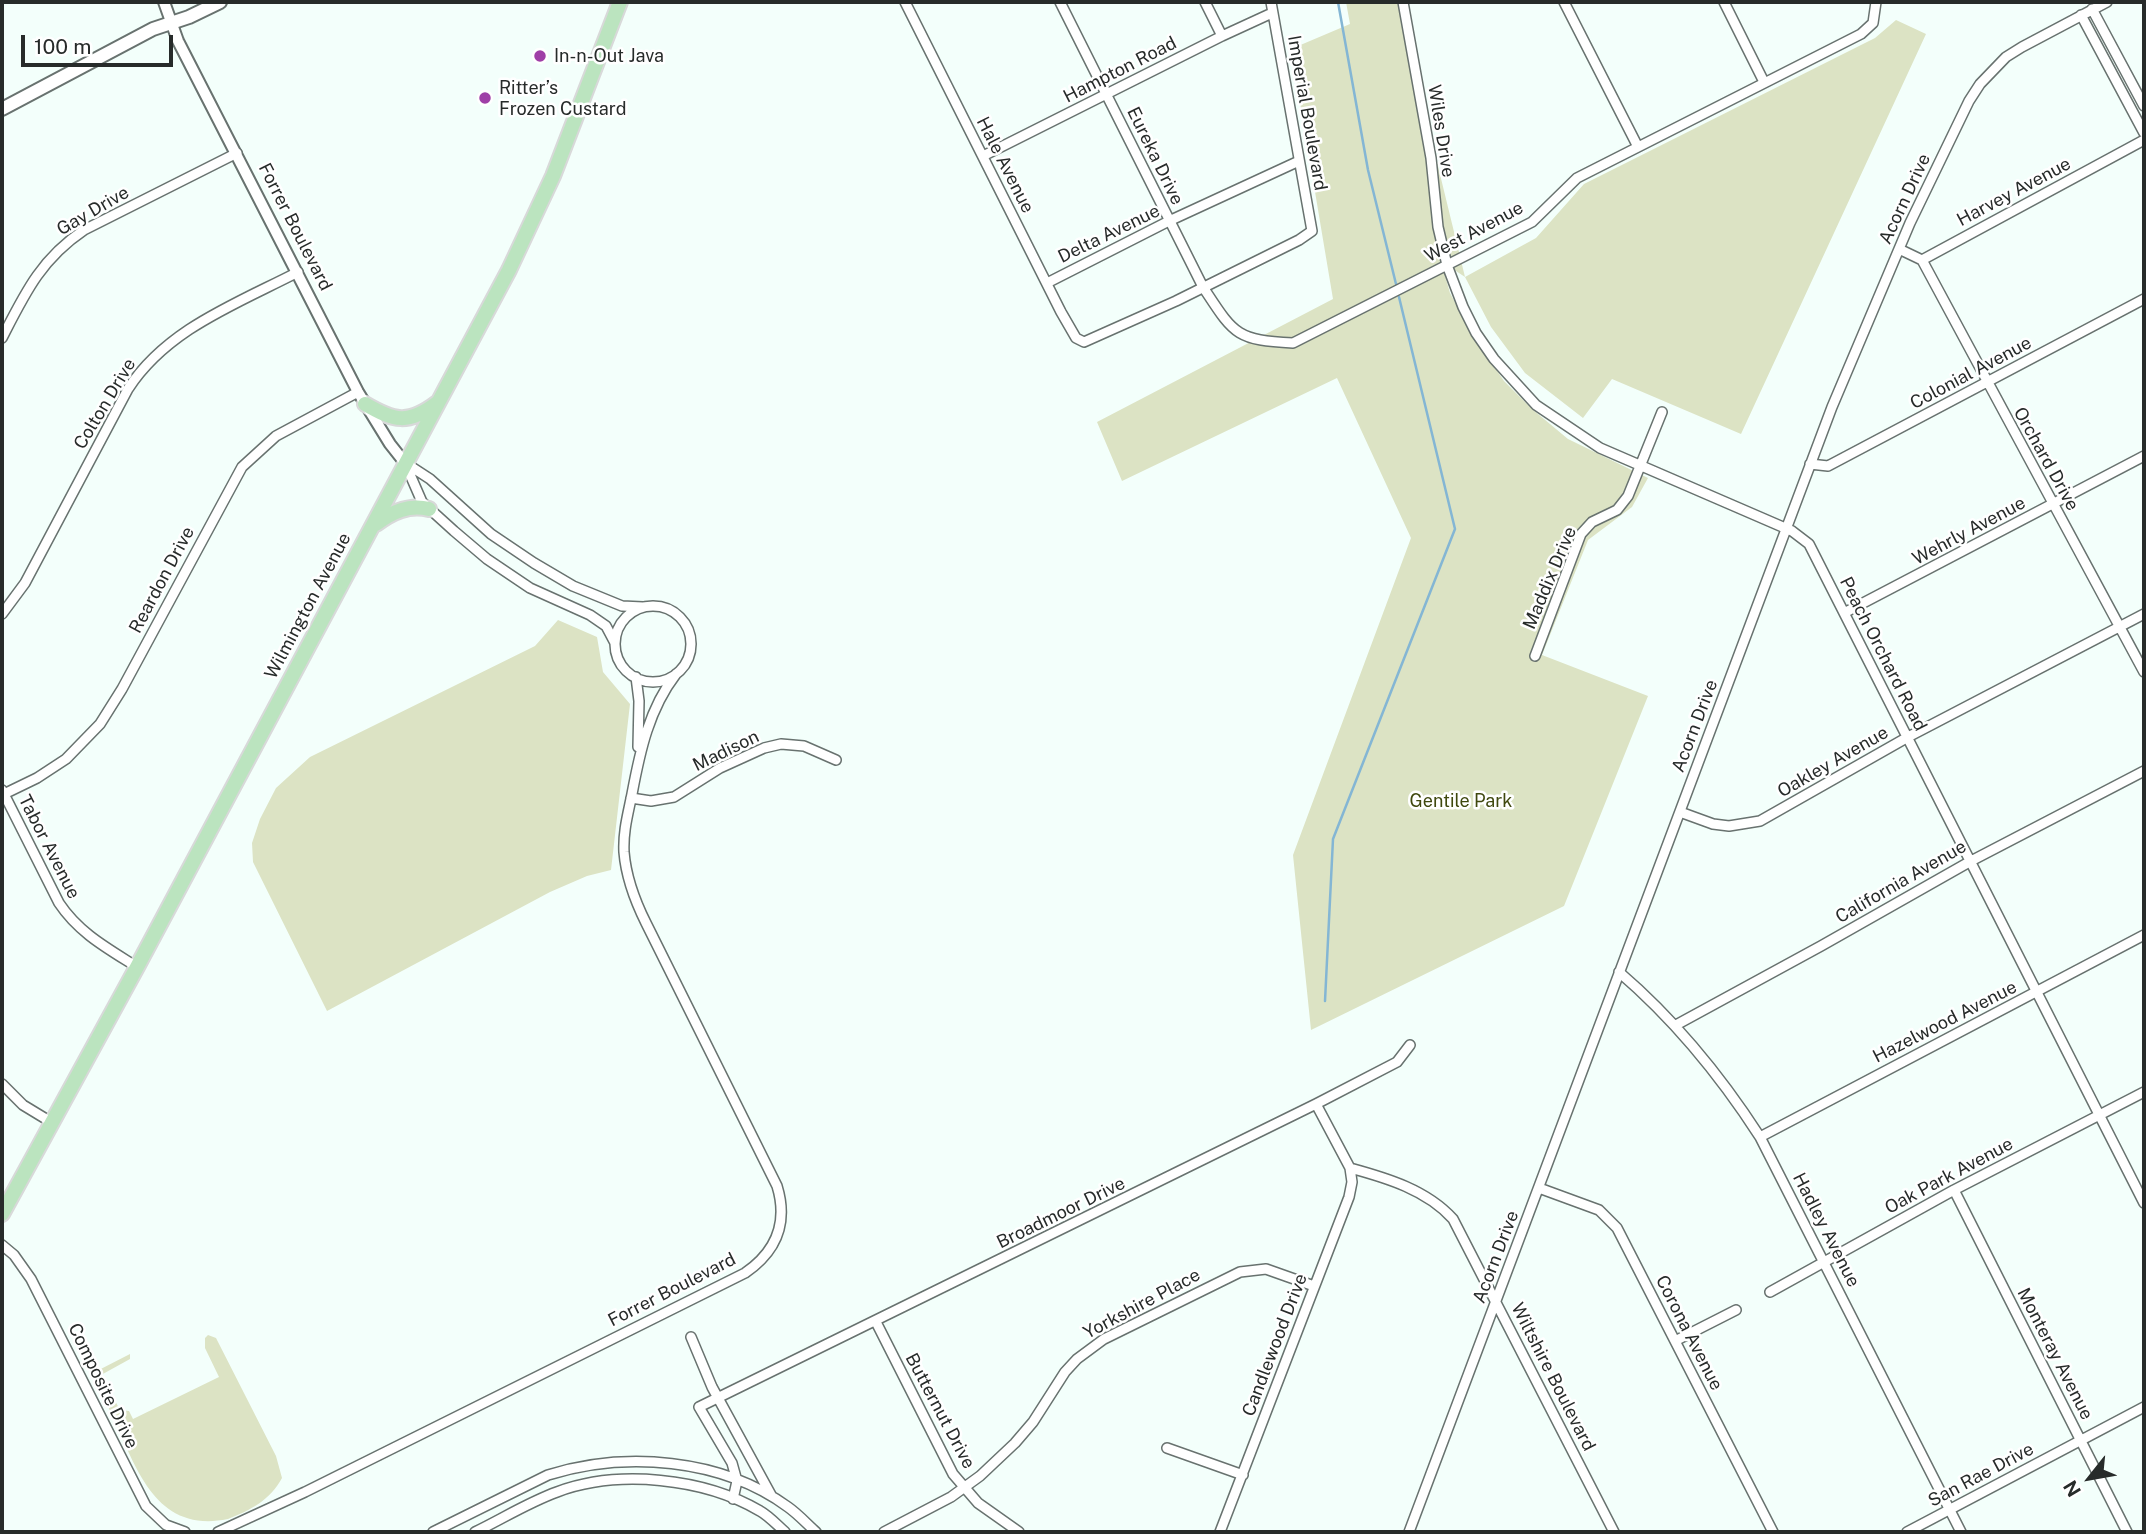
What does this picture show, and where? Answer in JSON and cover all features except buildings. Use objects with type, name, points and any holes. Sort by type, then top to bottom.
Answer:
[{"type":"main road","points":[[2,109],[153,29],[189,17],[220,2]]},
{"type":"main road","name":"Wilmington Avenue","points":[[2,1214],[137,967],[535,217],[620,2]]},
{"type":"main road","points":[[362,398],[386,416],[400,419],[414,417],[438,402]]},
{"type":"main road","points":[[372,527],[398,511],[415,506],[429,509]]},
{"type":"street","name":"Forrer Boulevard","points":[[164,2],[178,41],[362,398],[405,463],[422,502],[487,559],[530,588],[590,615],[606,626],[615,643],[618,658],[625,669],[636,677],[639,702],[638,756],[624,834],[629,882],[646,923],[777,1185],[782,1207],[780,1228],[772,1248],[745,1273],[304,1493],[218,1532]]},
{"type":"street","name":"Hale Avenue","points":[[905,2],[1076,338],[1080,341],[1094,339],[1203,287]]},
{"type":"street","name":"Eureka Drive","points":[[1060,2],[1203,287]]},
{"type":"street","points":[[1205,2],[1222,36]]},
{"type":"street","name":"Imperial Boulevard","points":[[1203,287],[1312,231],[1271,2]]},
{"type":"street","name":"Wiles Drive","points":[[1403,2],[1431,158],[1438,227],[1447,265]]},
{"type":"street","points":[[1564,2],[1638,147]]},
{"type":"street","points":[[1724,2],[1764,82]]},
{"type":"street","name":"West Avenue","points":[[1203,287],[1229,327],[1255,341],[1293,343],[1532,222],[1577,178],[1861,34],[1873,23],[1876,2]]},
{"type":"street","name":"Acorn Drive","points":[[1409,1532],[1810,464],[1899,249],[1941,158],[1980,84],[2006,57],[2107,2]]},
{"type":"street","points":[[2092,9],[2144,106]]},
{"type":"street","name":"Hampton Road","points":[[983,156],[1272,13]]},
{"type":"street","points":[[2081,15],[2144,133]]},
{"type":"street","name":"Harvey Avenue","points":[[1922,260],[2144,141]]},
{"type":"street","name":"Gay Drive","points":[[2,338],[37,274],[64,244],[85,230],[237,153]]},
{"type":"street","name":"Delta Avenue","points":[[1047,283],[1169,221],[1299,162]]},
{"type":"street","points":[[1899,249],[1922,260]]},
{"type":"street","name":"Orchard Drive","points":[[1922,260],[2144,672]]},
{"type":"street","name":"Peach Orchard Road","points":[[1447,265],[1476,332],[1511,379],[1536,405],[1600,448],[1799,534],[1809,544],[2144,1203]]},
{"type":"street","name":"Colton Drive","points":[[2,614],[25,583],[128,389],[149,360],[191,327],[298,272]]},
{"type":"street","name":"Colonial Avenue","points":[[1810,464],[1828,466],[2144,299]]},
{"type":"street","name":"Reardon Drive","points":[[3,792],[37,778],[66,759],[100,724],[242,467],[276,436],[362,398]]},
{"type":"street","name":"Maddix Drive","points":[[1535,656],[1581,534],[1592,522],[1617,510],[1628,496],[1662,412]]},
{"type":"street","name":"Wehrly Avenue","points":[[1844,614],[2144,456]]},
{"type":"street","name":"Forrer Boulevard","points":[[405,463],[430,479],[491,534],[534,564],[573,586],[622,606],[667,608],[687,625],[691,643],[689,656],[662,693],[638,756]]},
{"type":"street","points":[[615,643],[625,618],[643,607]]},
{"type":"street","name":"Oakley Avenue","points":[[1680,813],[1713,824],[1729,826],[1760,821],[1908,737],[2144,614]]},
{"type":"street","points":[[636,677],[651,682],[676,674]]},
{"type":"street","name":"Madison","points":[[631,798],[651,801],[674,797],[720,768],[764,748],[781,744],[804,746],[836,760]]},
{"type":"street","name":"California Avenue","points":[[1676,1025],[1971,861],[2144,771]]},
{"type":"street","name":"Tabor Avenue","points":[[3,792],[68,916],[90,937],[137,967]]},
{"type":"street","name":"Hazelwood Avenue","points":[[1760,1137],[2144,935]]},
{"type":"street","name":"Hadley Avenue","points":[[1619,972],[1676,1025],[1719,1077],[1760,1137],[1826,1262],[1961,1532]]},
{"type":"street","name":"Broadmoor Drive","points":[[718,1399],[1316,1104],[1396,1062],[1410,1045]]},
{"type":"street","points":[[2,1083],[23,1105],[51,1122]]},
{"type":"street","name":"Oak Park Avenue","points":[[1770,1292],[1954,1190],[2144,1092]]},
{"type":"street","points":[[1316,1104],[1350,1168]]},
{"type":"street","name":"Candlewood Drive","points":[[1220,1532],[1351,1192],[1350,1168]]},
{"type":"street","name":"Wiltshire Boulevard","points":[[1350,1168],[1420,1193],[1441,1206],[1461,1231],[1614,1532]]},
{"type":"street","name":"Corona Avenue","points":[[1539,1188],[1591,1206],[1609,1218],[1617,1228],[1773,1532]]},
{"type":"street","name":"Monteray Avenue","points":[[1954,1190],[2127,1532]]},
{"type":"street","name":"Composite Drive","points":[[2,1245],[14,1255],[31,1279],[146,1506],[166,1525],[184,1532]]},
{"type":"street","name":"Yorkshire Place","points":[[884,1532],[964,1489],[1015,1443],[1077,1359],[1104,1339],[1240,1272],[1266,1269],[1314,1286]]},
{"type":"street","points":[[1675,1341],[1736,1310]]},
{"type":"street","name":"Butternut Drive","points":[[876,1322],[953,1474],[964,1489],[996,1518],[1019,1532]]},
{"type":"street","points":[[691,1337],[718,1399],[771,1496]]},
{"type":"street","points":[[718,1399],[699,1407],[732,1463],[737,1481],[733,1499]]},
{"type":"street","name":"San Rae Drive","points":[[1907,1532],[2144,1407]]},
{"type":"street","points":[[1167,1448],[1243,1475]]},
{"type":"street","points":[[433,1532],[548,1475],[569,1469],[628,1461],[690,1466],[737,1481],[789,1507],[816,1532]]},
{"type":"street","points":[[475,1532],[555,1492],[612,1481],[671,1482],[733,1499],[763,1513],[785,1532]]},
{"type":"green space","name":"Gentile Park","points":[[1346,2],[1398,2],[1465,277],[1447,265],[1444,272],[1450,293],[1473,336],[1504,381],[1568,439],[1648,478],[1632,507],[1588,540],[1542,655],[1648,696],[1564,906],[1311,1030],[1293,855],[1411,538],[1337,378],[1122,481],[1097,422],[1333,299],[1291,49],[1350,24]]},
{"type":"green space","points":[[1896,20],[1926,34],[1741,434],[1612,379],[1583,418],[1525,373],[1491,327],[1465,277],[1536,238],[1584,184],[1875,38]]},
{"type":"green space","points":[[558,620],[597,637],[603,672],[630,704],[611,870],[587,876],[550,892],[327,1011],[253,862],[252,843],[260,819],[276,788],[310,757],[535,646]]},
{"type":"green space","points":[[208,1335],[216,1338],[276,1456],[282,1478],[266,1498],[252,1508],[228,1519],[203,1521],[182,1516],[166,1507],[152,1492],[130,1456],[91,1374],[130,1354],[130,1359],[101,1375],[120,1410],[129,1411],[133,1419],[219,1377],[205,1348],[205,1338]]},
{"type":"waterway","points":[[1338,2],[1368,170],[1396,284]]},
{"type":"waterway","points":[[1325,1001],[1333,839],[1455,529],[1399,297]]},
{"type":"place","name":"In-n-Out Java","points":[[540,56]]},
{"type":"place","name":"Ritter’s Frozen Custard","points":[[485,98]]}]
